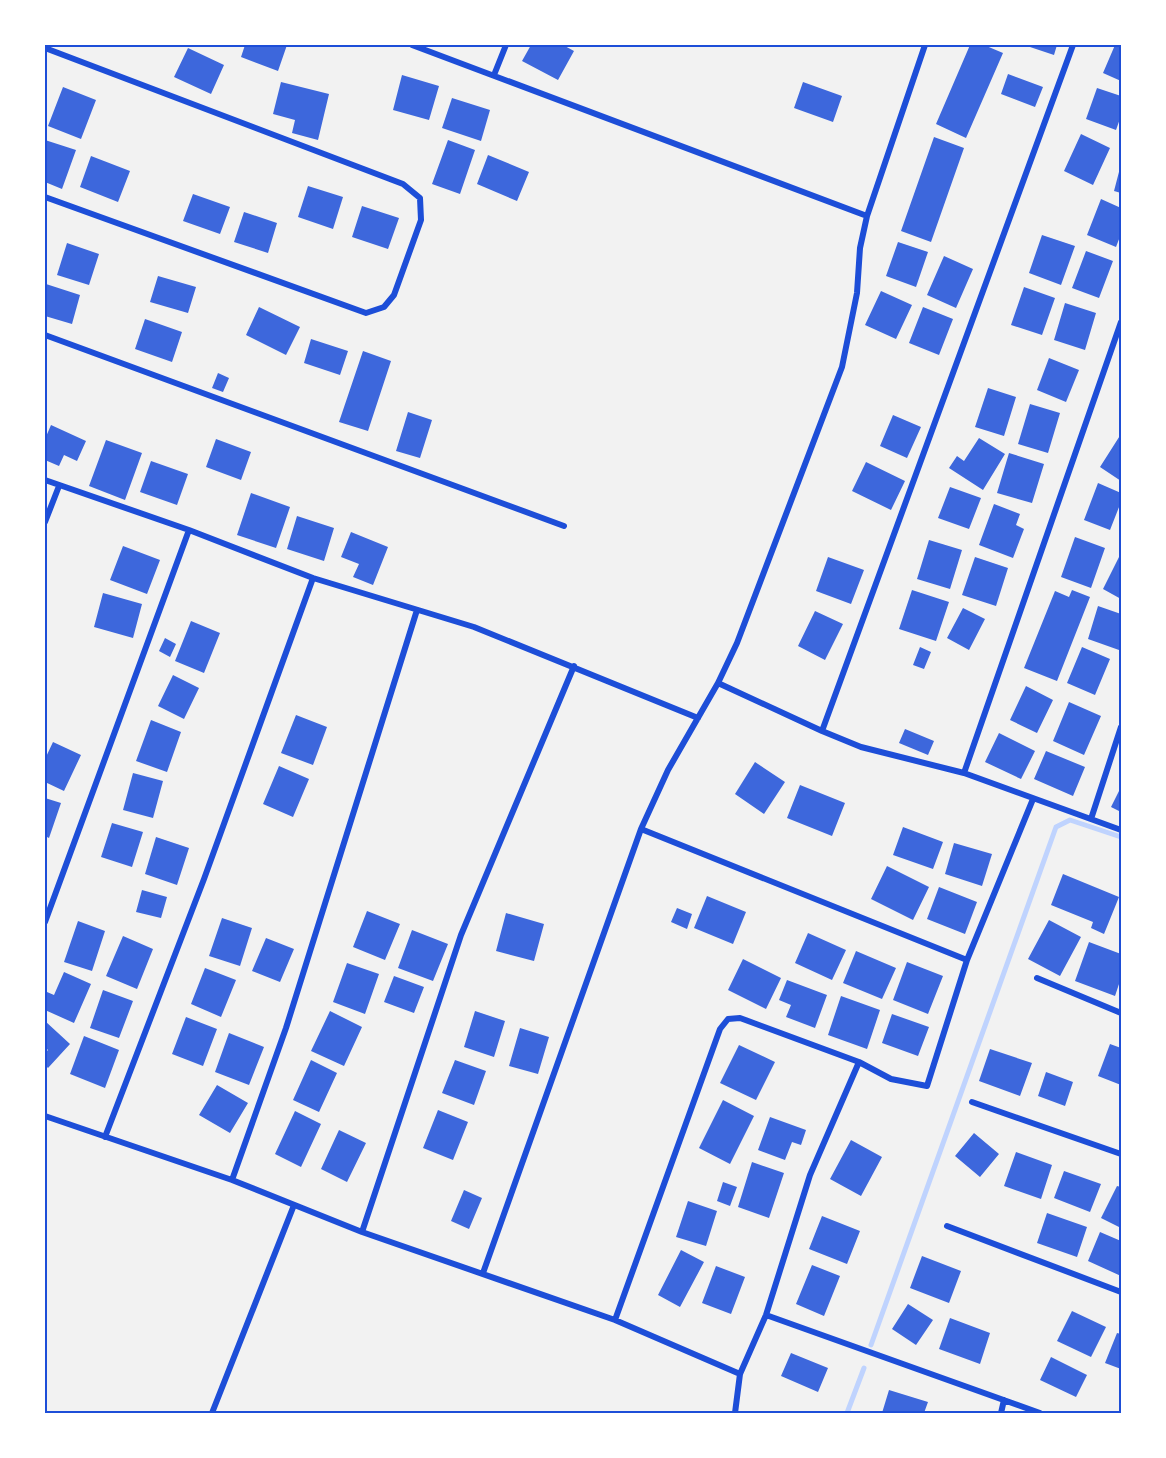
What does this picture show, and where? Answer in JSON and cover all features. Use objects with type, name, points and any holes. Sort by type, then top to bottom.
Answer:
[{"type":"street","points":[[412,45],[867,216]]},
{"type":"street","points":[[494,75],[506,45]]},
{"type":"street","points":[[483,1273],[641,829],[668,771],[718,683],[737,643],[842,367],[857,293],[860,248],[867,216],[925,45]]},
{"type":"street","points":[[822,731],[1073,45]]},
{"type":"street","points":[[45,48],[403,184],[420,198],[421,220],[394,295],[384,307],[366,313],[45,197]]},
{"type":"street","points":[[964,773],[1121,322]]},
{"type":"street","points":[[45,335],[564,526]]},
{"type":"street","points":[[45,480],[189,530],[313,578],[474,627],[698,718]]},
{"type":"street","points":[[45,522],[59,486]]},
{"type":"street","points":[[45,922],[189,530]]},
{"type":"street","points":[[105,1137],[204,879],[313,578]]},
{"type":"street","points":[[232,1180],[286,1028],[417,610]]},
{"type":"street","points":[[362,1232],[460,935],[574,666]]},
{"type":"street","points":[[718,683],[861,747],[964,773],[1121,830]]},
{"type":"street","points":[[1090,819],[1121,726]]},
{"type":"street","points":[[615,1320],[720,1029],[728,1019],[740,1018],[859,1062],[891,1079],[927,1086],[967,960],[1033,799]]},
{"type":"street","points":[[641,829],[967,960]]},
{"type":"street","points":[[1037,978],[1121,1013]]},
{"type":"street","points":[[735,1413],[740,1374],[766,1315],[810,1175],[859,1062]]},
{"type":"street","points":[[972,1102],[1121,1154]]},
{"type":"street","points":[[45,1116],[232,1180],[362,1232],[615,1320],[740,1374]]},
{"type":"street","points":[[212,1413],[294,1205]]},
{"type":"street","points":[[947,1226],[1121,1292]]},
{"type":"street","points":[[766,1315],[1040,1413]]},
{"type":"street","points":[[1001,1413],[1004,1400]]},
{"type":"building","points":[[245,45],[287,45],[278,71],[241,57]]},
{"type":"building","points":[[531,45],[563,45],[574,51],[558,80],[522,61]]},
{"type":"building","points":[[970,45],[984,45],[1003,53],[966,138],[936,124]]},
{"type":"building","points":[[1024,45],[1057,45],[1054,55]]},
{"type":"building","points":[[1115,45],[1121,45],[1121,81],[1103,73]]},
{"type":"building","points":[[188,48],[224,65],[211,94],[174,77]]},
{"type":"building","points":[[1008,74],[1043,87],[1035,107],[1001,94]]},
{"type":"building","points":[[402,75],[439,86],[429,120],[393,110]]},
{"type":"building","points":[[281,82],[329,94],[318,140],[292,133],[295,120],[273,114]]},
{"type":"building","points":[[803,82],[842,96],[833,122],[794,108]]},
{"type":"building","points":[[63,87],[96,100],[81,139],[48,126]]},
{"type":"building","points":[[1097,88],[1121,96],[1121,116],[1116,130],[1086,119]]},
{"type":"building","points":[[452,98],[490,110],[481,141],[442,128]]},
{"type":"building","points":[[1081,134],[1110,148],[1093,185],[1064,171]]},
{"type":"building","points":[[934,137],[964,148],[931,242],[901,231]]},
{"type":"building","points":[[45,140],[76,150],[62,189],[45,182],[47,160]]},
{"type":"building","points":[[448,140],[475,150],[460,194],[432,184]]},
{"type":"building","points":[[488,155],[529,172],[517,201],[477,184]]},
{"type":"building","points":[[91,156],[130,171],[118,202],[80,187]]},
{"type":"building","points":[[1121,168],[1121,193],[1114,191]]},
{"type":"building","points":[[308,186],[343,197],[333,229],[298,217]]},
{"type":"building","points":[[193,194],[230,207],[220,234],[183,221]]},
{"type":"building","points":[[1101,199],[1121,208],[1121,234],[1116,247],[1087,235]]},
{"type":"building","points":[[362,206],[399,218],[388,249],[352,237]]},
{"type":"building","points":[[244,212],[277,223],[268,253],[234,242]]},
{"type":"building","points":[[1042,235],[1075,246],[1061,285],[1029,273]]},
{"type":"building","points":[[898,242],[928,252],[916,287],[886,276]]},
{"type":"building","points":[[67,243],[99,254],[89,285],[57,275]]},
{"type":"building","points":[[1086,251],[1113,261],[1099,298],[1072,288]]},
{"type":"building","points":[[944,256],[973,269],[956,308],[927,295]]},
{"type":"building","points":[[158,276],[196,287],[188,313],[150,302]]},
{"type":"building","points":[[46,284],[80,295],[72,324],[45,316]]},
{"type":"building","points":[[1024,287],[1055,298],[1042,335],[1011,325]]},
{"type":"building","points":[[881,291],[912,305],[896,339],[865,325]]},
{"type":"building","points":[[1065,303],[1096,313],[1085,350],[1054,340]]},
{"type":"building","points":[[259,307],[300,327],[286,355],[246,335]]},
{"type":"building","points":[[923,307],[953,319],[939,355],[909,343]]},
{"type":"building","points":[[145,319],[182,332],[172,362],[135,349]]},
{"type":"building","points":[[311,339],[348,351],[340,375],[304,363]]},
{"type":"building","points":[[363,351],[391,361],[368,431],[339,422]]},
{"type":"building","points":[[1049,358],[1079,370],[1066,402],[1037,390]]},
{"type":"building","points":[[218,373],[229,378],[223,392],[212,388]]},
{"type":"building","points":[[988,388],[1016,397],[1004,436],[975,427]]},
{"type":"building","points":[[1030,404],[1060,413],[1048,453],[1018,444]]},
{"type":"building","points":[[408,412],[432,420],[420,458],[396,451]]},
{"type":"building","points":[[893,415],[921,427],[907,458],[880,446]]},
{"type":"building","points":[[51,425],[86,441],[77,461],[64,455],[59,466],[45,460],[45,439]]},
{"type":"building","points":[[1121,434],[1121,481],[1100,467]]},
{"type":"building","points":[[979,438],[1005,454],[983,490],[949,468],[957,456],[964,461]]},
{"type":"building","points":[[216,439],[251,452],[241,480],[206,467]]},
{"type":"building","points":[[106,440],[142,453],[125,500],[89,486]]},
{"type":"building","points":[[1009,453],[1044,464],[1032,503],[997,493]]},
{"type":"building","points":[[151,461],[188,474],[177,505],[140,492]]},
{"type":"building","points":[[866,462],[905,481],[891,510],[852,491]]},
{"type":"building","points":[[1098,483],[1121,493],[1121,502],[1110,530],[1084,520]]},
{"type":"building","points":[[950,487],[981,498],[969,529],[938,518]]},
{"type":"building","points":[[251,493],[290,507],[276,548],[237,535]]},
{"type":"building","points":[[994,504],[1020,514],[1016,525],[1024,529],[1013,558],[979,545]]},
{"type":"building","points":[[297,516],[334,528],[324,561],[287,549]]},
{"type":"building","points":[[351,532],[388,547],[373,585],[353,577],[359,564],[341,557]]},
{"type":"building","points":[[1075,537],[1105,548],[1091,588],[1061,577]]},
{"type":"building","points":[[929,540],[962,550],[950,589],[917,579]]},
{"type":"building","points":[[123,546],[160,560],[147,594],[110,580]]},
{"type":"building","points":[[1121,553],[1121,599],[1103,589]]},
{"type":"building","points":[[828,557],[864,570],[851,604],[816,591]]},
{"type":"building","points":[[975,557],[1008,568],[996,606],[962,595]]},
{"type":"building","points":[[912,590],[949,602],[936,641],[899,629]]},
{"type":"building","points":[[1072,590],[1090,597],[1057,681],[1024,668],[1055,591],[1069,597]]},
{"type":"building","points":[[103,593],[142,604],[133,638],[94,627]]},
{"type":"building","points":[[1098,606],[1121,614],[1119,650],[1088,639]]},
{"type":"building","points":[[963,608],[985,619],[969,650],[947,638]]},
{"type":"building","points":[[815,611],[843,624],[825,660],[798,646]]},
{"type":"building","points":[[191,621],[220,633],[204,673],[175,661]]},
{"type":"building","points":[[165,638],[176,644],[170,657],[159,651]]},
{"type":"building","points":[[920,647],[931,652],[924,669],[913,665]]},
{"type":"building","points":[[1082,647],[1110,659],[1095,695],[1067,683]]},
{"type":"building","points":[[173,675],[199,688],[184,719],[158,706]]},
{"type":"building","points":[[1026,686],[1053,700],[1037,733],[1010,720]]},
{"type":"building","points":[[1069,702],[1101,716],[1084,755],[1053,741]]},
{"type":"building","points":[[296,715],[327,727],[313,765],[281,753]]},
{"type":"building","points":[[151,720],[181,732],[167,772],[136,761]]},
{"type":"building","points":[[905,729],[934,741],[928,755],[899,743]]},
{"type":"building","points":[[999,733],[1035,751],[1021,779],[985,762]]},
{"type":"building","points":[[53,742],[81,755],[64,791],[45,782],[45,759]]},
{"type":"building","points":[[1046,751],[1085,767],[1073,796],[1034,779]]},
{"type":"building","points":[[755,762],[785,782],[764,814],[735,794]]},
{"type":"building","points":[[279,766],[309,779],[293,817],[263,804]]},
{"type":"building","points":[[133,773],[163,781],[153,818],[123,810]]},
{"type":"building","points":[[800,785],[845,803],[832,836],[787,818]]},
{"type":"building","points":[[1121,787],[1121,812],[1111,807]]},
{"type":"building","points":[[45,798],[61,803],[49,838],[45,836]]},
{"type":"building","points":[[112,823],[143,832],[132,867],[101,857]]},
{"type":"building","points":[[903,827],[943,842],[933,869],[893,855]]},
{"type":"building","points":[[156,837],[189,848],[177,885],[145,874]]},
{"type":"building","points":[[954,843],[992,854],[982,886],[945,874]]},
{"type":"building","points":[[887,866],[929,887],[913,920],[871,899]]},
{"type":"building","points":[[1063,874],[1119,897],[1104,934],[1091,928],[1093,922],[1051,905]]},
{"type":"building","points":[[939,887],[977,902],[965,934],[927,919]]},
{"type":"building","points":[[142,890],[167,897],[161,918],[136,912]]},
{"type":"building","points":[[707,896],[746,912],[733,944],[694,928]]},
{"type":"building","points":[[677,908],[692,914],[687,929],[671,922]]},
{"type":"building","points":[[367,911],[400,924],[385,960],[353,947]]},
{"type":"building","points":[[506,913],[544,924],[534,961],[496,951]]},
{"type":"building","points":[[222,918],[252,928],[240,966],[209,956]]},
{"type":"building","points":[[1049,920],[1081,937],[1060,976],[1028,959]]},
{"type":"building","points":[[78,921],[105,931],[92,971],[64,962]]},
{"type":"building","points":[[412,930],[448,944],[433,981],[398,968]]},
{"type":"building","points":[[808,933],[846,950],[832,980],[795,963]]},
{"type":"building","points":[[123,936],[153,949],[137,989],[106,976]]},
{"type":"building","points":[[266,938],[294,949],[280,982],[252,971]]},
{"type":"building","points":[[1089,942],[1121,954],[1121,978],[1115,996],[1075,981]]},
{"type":"building","points":[[856,951],[896,968],[882,999],[843,983]]},
{"type":"building","points":[[743,959],[781,978],[766,1009],[728,990]]},
{"type":"building","points":[[907,962],[943,976],[928,1014],[893,1000]]},
{"type":"building","points":[[347,963],[379,974],[365,1014],[333,1002]]},
{"type":"building","points":[[205,968],[236,980],[221,1017],[191,1004]]},
{"type":"building","points":[[64,972],[91,984],[74,1023],[45,1010],[47,992],[54,995]]},
{"type":"building","points":[[394,976],[424,987],[414,1013],[384,1002]]},
{"type":"building","points":[[787,980],[827,995],[815,1028],[786,1017],[791,1005],[779,1000]]},
{"type":"building","points":[[103,990],[133,1001],[119,1038],[90,1028]]},
{"type":"building","points":[[841,996],[880,1010],[867,1049],[828,1035]]},
{"type":"building","points":[[330,1011],[362,1027],[344,1066],[311,1051]]},
{"type":"building","points":[[475,1011],[505,1021],[494,1057],[464,1047]]},
{"type":"building","points":[[892,1014],[929,1027],[918,1056],[882,1043]]},
{"type":"building","points":[[186,1017],[217,1029],[203,1066],[172,1054]]},
{"type":"building","points":[[45,1021],[70,1044],[48,1068],[45,1065],[45,1053],[48,1050],[45,1047]]},
{"type":"building","points":[[520,1028],[549,1037],[538,1074],[509,1066]]},
{"type":"building","points":[[229,1033],[264,1047],[249,1085],[215,1072]]},
{"type":"building","points":[[84,1036],[119,1050],[105,1088],[70,1074]]},
{"type":"building","points":[[1110,1044],[1121,1048],[1121,1085],[1098,1076]]},
{"type":"building","points":[[739,1045],[775,1062],[756,1100],[720,1083]]},
{"type":"building","points":[[990,1049],[1032,1063],[1020,1096],[979,1081]]},
{"type":"building","points":[[311,1060],[337,1073],[319,1112],[293,1100]]},
{"type":"building","points":[[455,1060],[486,1071],[474,1105],[442,1093]]},
{"type":"building","points":[[1046,1072],[1073,1082],[1065,1106],[1038,1096]]},
{"type":"building","points":[[217,1085],[248,1103],[230,1133],[199,1115]]},
{"type":"building","points":[[723,1100],[754,1116],[730,1164],[699,1148]]},
{"type":"building","points":[[438,1110],[468,1122],[453,1160],[423,1148]]},
{"type":"building","points":[[295,1111],[321,1124],[301,1167],[275,1154]]},
{"type":"building","points":[[770,1117],[806,1130],[801,1145],[792,1142],[785,1160],[758,1150]]},
{"type":"building","points":[[339,1130],[366,1143],[347,1182],[321,1169]]},
{"type":"building","points":[[974,1133],[999,1154],[980,1177],[955,1156]]},
{"type":"building","points":[[851,1140],[882,1157],[861,1196],[830,1179]]},
{"type":"building","points":[[1016,1152],[1052,1165],[1041,1199],[1004,1186]]},
{"type":"building","points":[[752,1162],[784,1173],[769,1218],[738,1207]]},
{"type":"building","points":[[1064,1171],[1101,1184],[1090,1212],[1054,1198]]},
{"type":"building","points":[[723,1182],[737,1187],[730,1206],[717,1201]]},
{"type":"building","points":[[1117,1186],[1121,1187],[1121,1228],[1101,1218]]},
{"type":"building","points":[[464,1190],[482,1198],[469,1229],[451,1221]]},
{"type":"building","points":[[688,1201],[717,1211],[706,1246],[676,1237]]},
{"type":"building","points":[[1047,1213],[1087,1227],[1077,1257],[1037,1243]]},
{"type":"building","points":[[822,1216],[860,1231],[847,1264],[809,1249]]},
{"type":"building","points":[[1100,1232],[1121,1241],[1121,1276],[1088,1261]]},
{"type":"building","points":[[681,1250],[704,1262],[680,1307],[658,1295]]},
{"type":"building","points":[[922,1256],[961,1271],[949,1303],[910,1288]]},
{"type":"building","points":[[812,1265],[840,1276],[824,1316],[796,1304]]},
{"type":"building","points":[[716,1266],[745,1277],[731,1314],[702,1303]]},
{"type":"building","points":[[908,1304],[933,1320],[916,1345],[892,1329]]},
{"type":"building","points":[[1072,1311],[1106,1327],[1091,1357],[1057,1341]]},
{"type":"building","points":[[950,1318],[990,1333],[980,1364],[939,1349]]},
{"type":"building","points":[[1117,1333],[1121,1334],[1121,1369],[1105,1363]]},
{"type":"building","points":[[791,1353],[828,1368],[818,1392],[781,1376]]},
{"type":"building","points":[[1051,1357],[1087,1375],[1076,1397],[1040,1380]]},
{"type":"building","points":[[889,1390],[928,1402],[924,1413],[882,1413]]},
{"type":"waterway","points":[[871,1345],[1056,827],[1070,820],[1121,837]]},
{"type":"waterway","points":[[847,1413],[864,1368]]}]
